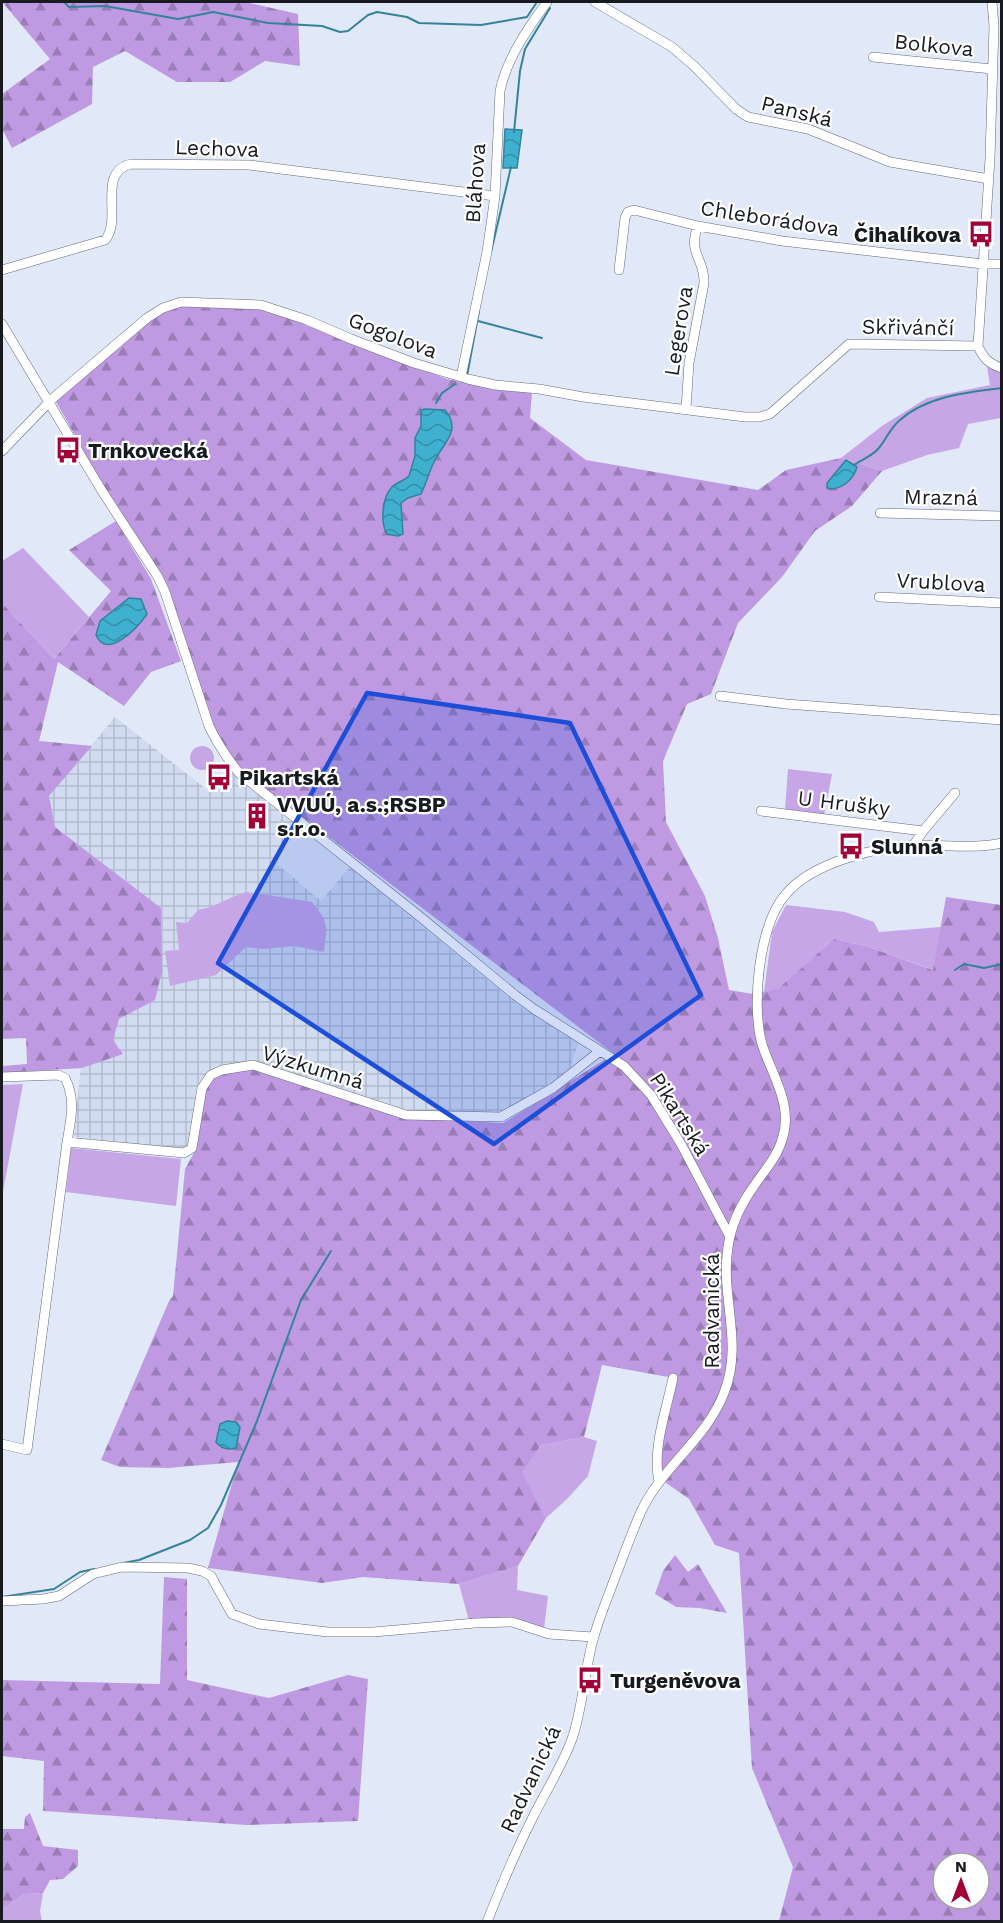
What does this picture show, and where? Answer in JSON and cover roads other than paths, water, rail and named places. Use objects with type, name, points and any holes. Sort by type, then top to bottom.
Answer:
[{"type":"street","name":"Bláhova","points":[[461,377],[487,252],[495,196],[498,105],[501,84],[519,45],[547,2]]},
{"type":"street","name":"Panská","points":[[595,2],[677,52],[736,109],[748,117],[808,129],[890,162],[989,179]]},
{"type":"street","points":[[978,346],[989,179],[992,69],[998,27],[992,2]]},
{"type":"street","name":"Bolkova","points":[[873,57],[992,69]]},
{"type":"street","name":"Lechova","points":[[2,270],[105,240],[110,234],[113,179],[121,167],[131,164],[249,165],[495,196]]},
{"type":"street","name":"Chleborádova","points":[[619,270],[625,219],[629,211],[782,241],[983,264],[1002,264]]},
{"type":"street","name":"Legerova","points":[[686,409],[689,363],[704,283],[704,273],[693,244],[698,226]]},
{"type":"street","name":"Gogolova","points":[[49,402],[152,315],[169,305],[181,302],[232,303],[274,308],[395,356],[495,385],[744,417],[760,417]]},
{"type":"street","name":"Pikartská","points":[[2,324],[102,491],[158,577],[209,726],[217,743],[239,773],[409,907],[534,1010],[624,1066],[651,1095],[681,1144],[730,1237]]},
{"type":"street","name":"Skřivánčí","points":[[760,417],[770,414],[781,406],[849,344],[978,346],[988,362],[1002,368]]},
{"type":"street","points":[[2,451],[49,402]]},
{"type":"street","name":"Mrazná","points":[[880,513],[1002,516]]},
{"type":"street","name":"Vrublova","points":[[879,597],[1002,603]]},
{"type":"street","points":[[720,696],[786,704],[1002,720]]},
{"type":"street","points":[[914,846],[923,831],[956,793]]},
{"type":"street","name":"U Hrušky","points":[[761,812],[923,831]]},
{"type":"street","name":"Radvanická","points":[[487,1922],[499,1889],[571,1742],[593,1637],[641,1513],[659,1482],[712,1419],[728,1382],[733,1346],[727,1275],[730,1237],[741,1207],[778,1151],[785,1130],[785,1108],[781,1090],[762,1044],[758,1011],[761,964],[768,930],[776,910],[790,889],[819,870],[840,861],[872,852],[914,846],[973,847],[1002,843]]},
{"type":"street","name":"Výzkumná","points":[[68,1142],[184,1153],[192,1148],[202,1088],[208,1078],[222,1070],[253,1065],[406,1115],[501,1117],[553,1088],[600,1051]]},
{"type":"street","points":[[2,1077],[58,1075],[65,1078],[73,1104],[27,1450],[2,1444]]},
{"type":"street","points":[[659,1482],[656,1466],[657,1453],[673,1378]]},
{"type":"street","points":[[2,1601],[59,1596],[93,1574],[122,1567],[188,1568],[211,1575],[232,1614],[259,1624],[328,1632],[374,1632],[512,1622],[549,1634],[593,1637]]},
{"type":"water","points":[[505,129],[522,130],[517,168],[503,168]]},
{"type":"water","points":[[421,410],[445,410],[452,424],[452,431],[434,462],[421,494],[401,503],[403,534],[398,536],[387,534],[383,517],[386,497],[392,487],[409,476],[415,456],[415,438],[421,426]]},
{"type":"water","points":[[846,460],[857,467],[853,476],[846,484],[837,488],[827,488],[827,483]]},
{"type":"water","points":[[129,598],[141,599],[147,614],[122,639],[107,645],[101,642],[96,635],[100,621]]},
{"type":"water","points":[[227,1421],[236,1422],[240,1427],[236,1448],[225,1448],[216,1442],[220,1424]]},
{"type":"waterway","points":[[64,2],[69,7],[105,6],[178,19],[213,12],[268,23],[322,26],[340,32],[348,31],[368,15],[377,12],[407,17],[419,23],[481,25],[527,17],[537,2]]},
{"type":"waterway","points":[[514,132],[520,71],[525,49],[550,8]]},
{"type":"waterway","points":[[491,252],[511,167]]},
{"type":"waterway","points":[[467,376],[479,311]]},
{"type":"waterway","points":[[478,321],[542,338]]},
{"type":"waterway","points":[[436,403],[442,393],[455,384]]},
{"type":"waterway","points":[[854,465],[876,451],[897,423],[923,405],[948,396],[1002,388]]},
{"type":"waterway","points":[[955,970],[964,964],[984,968],[1002,964]]},
{"type":"waterway","points":[[123,1563],[139,1560],[190,1540],[208,1528],[221,1505],[257,1421],[301,1300],[331,1251]]},
{"type":"waterway","points":[[2,1597],[54,1589],[80,1572],[94,1569]]},
{"type":"place","name":"Čihalíkova","points":[[981,234]]},
{"type":"place","name":"Trnkovecká","points":[[68,450]]},
{"type":"place","name":"Pikartská","points":[[219,777]]},
{"type":"place","name":"VVUÚ, a.s.;RSBP s.r.o.","points":[[257,816]]},
{"type":"place","name":"Slunná","points":[[851,846]]},
{"type":"place","name":"Turgeněvova","points":[[590,1680]]}]
